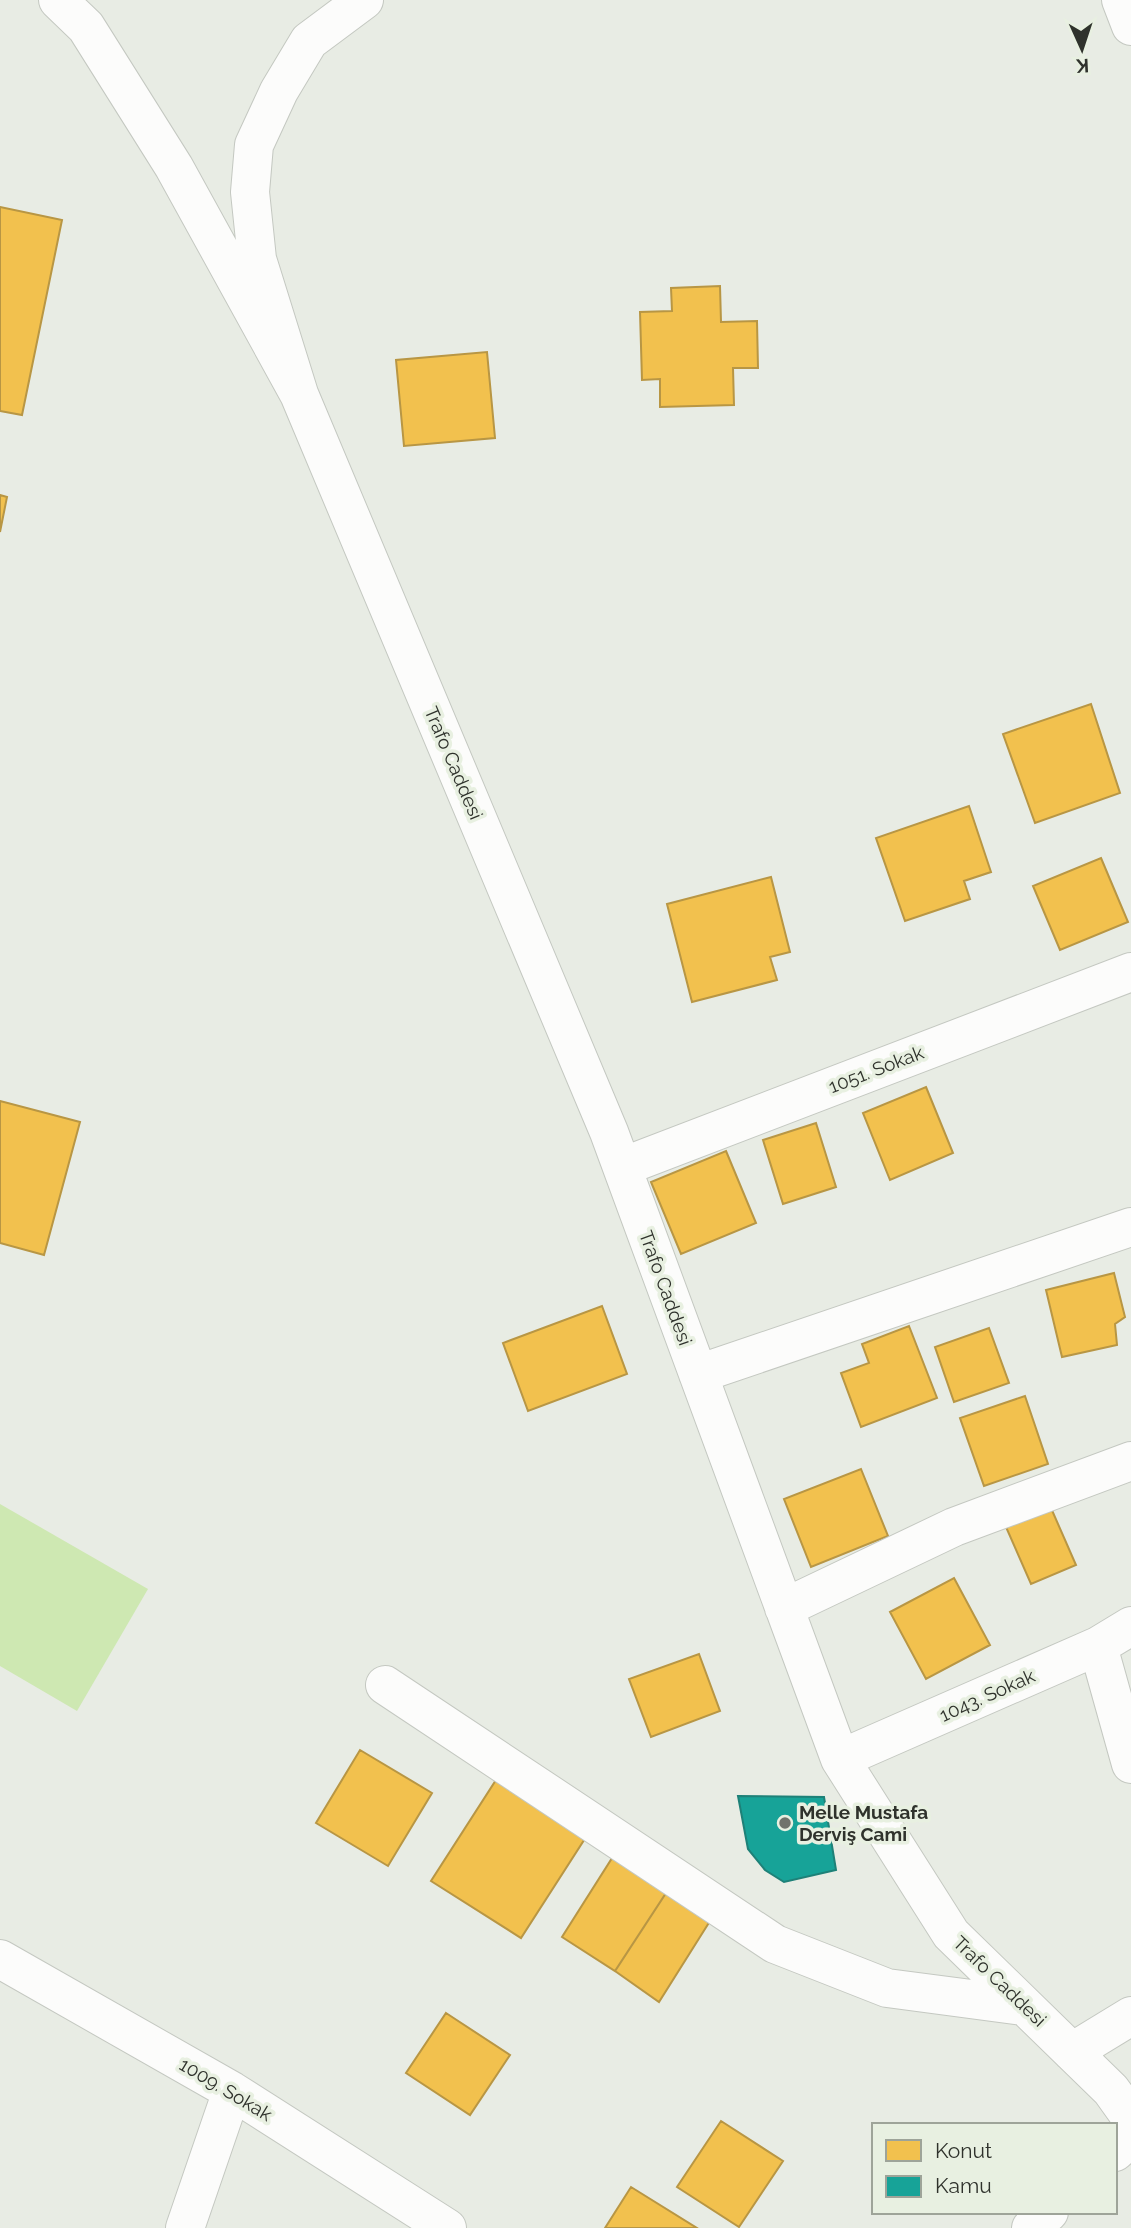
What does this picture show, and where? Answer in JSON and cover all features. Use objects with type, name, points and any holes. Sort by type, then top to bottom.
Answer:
[{"type":"street","points":[[58,0],[86,27],[174,167],[299,394]]},
{"type":"street","points":[[299,394],[257,259],[250,192],[254,145],[279,92],[309,41],[364,0]]},
{"type":"street","points":[[1121,0],[1131,26]]},
{"type":"street","name":"Trafo Caddesi","points":[[299,394],[622,1167],[840,1759],[951,1934],[1111,2090],[1131,2118]]},
{"type":"street","name":"1051. Sokak","points":[[622,1167],[1131,972]]},
{"type":"street","points":[[698,1374],[1131,1227]]},
{"type":"street","points":[[784,1608],[954,1527],[1131,1461]]},
{"type":"street","name":"1043. Sokak","points":[[840,1759],[1098,1646],[1131,1626]]},
{"type":"street","points":[[1098,1646],[1131,1764]]},
{"type":"street","points":[[385,1685],[775,1944],[887,1988],[1024,2006]]},
{"type":"street","name":"1009. Sokak","points":[[0,1959],[233,2091],[447,2228]]},
{"type":"street","points":[[1072,2052],[1131,2016]]},
{"type":"street","points":[[185,2228],[233,2091]]},
{"type":"street","points":[[1117,2149],[1131,2137]]},
{"type":"street","points":[[1031,2228],[1047,2214]]},
{"type":"green space","points":[[0,1504],[148,1589],[77,1711],[0,1666]]},
{"type":"building: Konut","points":[[0,207],[62,220],[22,415],[0,411]]},
{"type":"building: Konut","points":[[720,286],[721,322],[757,321],[758,368],[733,368],[734,405],[660,407],[660,379],[642,380],[640,312],[672,311],[671,288]]},
{"type":"building: Konut","points":[[487,352],[495,438],[404,446],[396,360]]},
{"type":"building: Konut","points":[[0,495],[7,497],[0,532]]},
{"type":"building: Konut","points":[[1091,704],[1120,793],[1035,823],[1003,734]]},
{"type":"building: Konut","points":[[969,806],[991,872],[964,881],[970,899],[905,921],[876,838]]},
{"type":"building: Konut","points":[[1101,858],[1128,922],[1060,950],[1033,886]]},
{"type":"building: Konut","points":[[771,877],[790,952],[770,957],[777,980],[692,1002],[667,904]]},
{"type":"building: Konut","points":[[926,1087],[953,1153],[890,1180],[863,1113]]},
{"type":"building: Konut","points":[[0,1101],[80,1122],[44,1255],[0,1243]]},
{"type":"building: Konut","points":[[816,1123],[836,1187],[783,1204],[763,1140]]},
{"type":"building: Konut","points":[[726,1151],[756,1223],[681,1254],[651,1182]]},
{"type":"building: Konut","points":[[1114,1273],[1125,1317],[1115,1324],[1117,1345],[1062,1357],[1046,1290]]},
{"type":"building: Konut","points":[[602,1306],[627,1374],[528,1411],[503,1343]]},
{"type":"building: Konut","points":[[909,1326],[937,1398],[861,1427],[841,1373],[869,1363],[862,1344]]},
{"type":"building: Konut","points":[[989,1328],[1009,1383],[954,1402],[935,1347]]},
{"type":"building: Konut","points":[[1025,1396],[1048,1464],[984,1486],[960,1418]]},
{"type":"building: Konut","points":[[861,1469],[888,1536],[811,1567],[784,1499]]},
{"type":"building: Konut","points":[[1051,1508],[1076,1565],[1031,1584],[1006,1527]]},
{"type":"building: Konut","points":[[954,1578],[990,1645],[926,1679],[890,1612]]},
{"type":"building: Konut","points":[[699,1654],[720,1711],[651,1737],[629,1679]]},
{"type":"building: Konut","points":[[360,1750],[432,1793],[388,1866],[316,1823]]},
{"type":"building: Konut","points":[[496,1780],[586,1837],[521,1938],[431,1881]]},
{"type":"building: Konut","points":[[614,1855],[668,1890],[615,1971],[562,1937]]},
{"type":"building: Konut","points":[[668,1890],[710,1921],[659,2002],[615,1971]]},
{"type":"building: Konut","points":[[446,2013],[510,2055],[470,2115],[406,2073]]},
{"type":"building: Konut","points":[[721,2121],[783,2161],[739,2227],[677,2187]]},
{"type":"building: Konut","points":[[631,2187],[697,2228],[605,2228]]},
{"type":"building: Kamu","name":"Melle Mustafa Derviş Cami","points":[[738,1796],[824,1797],[836,1870],[784,1882],[765,1870],[748,1849]]},
{"type":"place","name":"Melle Mustafa Derviş Cami","points":[[785,1823]]}]
